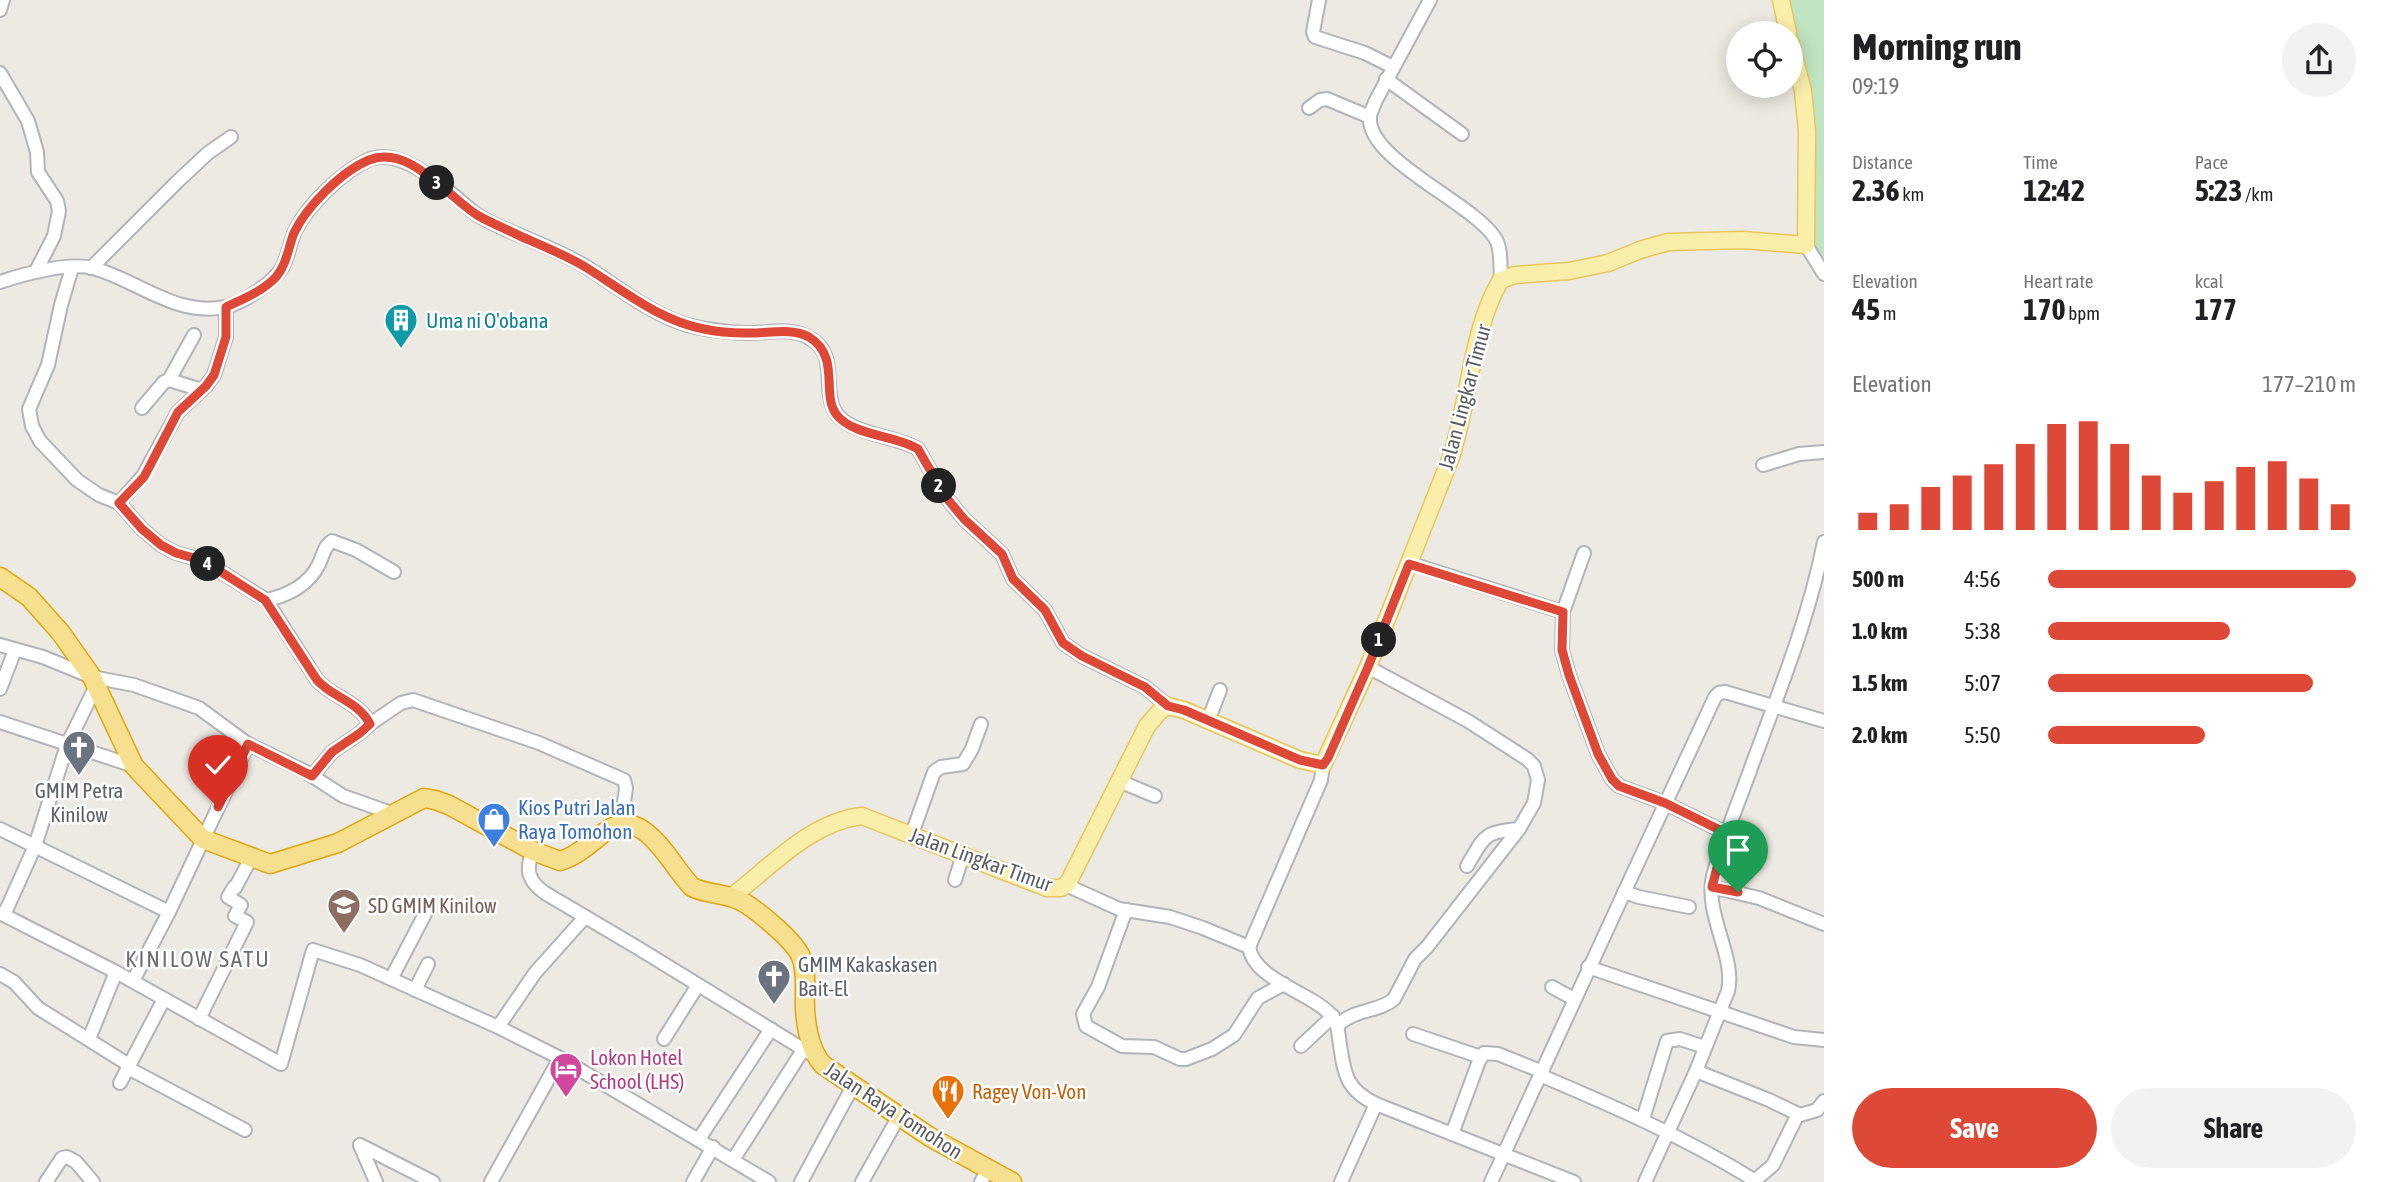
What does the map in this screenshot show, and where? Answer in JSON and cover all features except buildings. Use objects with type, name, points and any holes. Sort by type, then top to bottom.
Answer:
[{"type":"highway","points":[[0,577],[29,597],[61,634],[93,682],[134,766],[203,839],[251,858],[270,864],[279,863],[338,843],[424,798],[435,800],[533,851],[560,861],[614,825],[621,824]]},
{"type":"highway","name":"Jalan Raya Tomohon","points":[[621,824],[631,824],[645,831],[692,887],[703,892],[738,892],[798,950],[804,966],[809,1053],[823,1066],[984,1176],[1012,1182]]},
{"type":"main road","points":[[1781,0],[1785,21]]},
{"type":"main road","points":[[1501,280],[1515,275],[1569,271],[1608,263],[1668,242],[1743,240],[1815,251],[1803,91]]},
{"type":"main road","name":"Jalan Lingkar Timur","points":[[1323,765],[1368,667],[1458,435],[1485,315],[1501,280]]},
{"type":"main road","points":[[1168,706],[1208,720],[1300,760],[1323,765]]},
{"type":"main road","name":"Jalan Lingkar Timur","points":[[738,892],[794,846],[831,823],[862,816],[1047,888],[1061,888],[1066,885],[1147,726],[1168,706]]},
{"type":"street","points":[[0,10],[3,0]]},
{"type":"street","points":[[1319,0],[1313,32],[1315,37],[1365,53],[1462,134]]},
{"type":"street","points":[[1430,0],[1389,73],[1370,117],[1373,133],[1388,153],[1477,219],[1493,235],[1498,248],[1501,280]]},
{"type":"street","points":[[0,73],[27,121],[37,152],[37,172],[57,201],[59,211],[54,236],[36,271]]},
{"type":"street","points":[[1309,108],[1326,99],[1370,117]]},
{"type":"street","points":[[91,268],[177,182],[230,137]]},
{"type":"street","points":[[0,282],[36,271],[91,268],[177,303],[226,307],[249,296],[274,278],[282,268],[296,229],[321,196],[368,160],[395,157],[421,172],[475,214],[559,252],[638,301],[682,323],[704,329],[746,333],[796,332],[814,341],[827,360],[832,407],[842,420],[918,449],[945,496],[964,519],[1002,554],[1013,579],[1045,610],[1063,643],[1094,663],[1145,687],[1168,706]]},
{"type":"street","points":[[1815,251],[1824,274]]},
{"type":"street","points":[[72,268],[48,365],[29,415],[40,441],[77,480],[99,495],[119,503],[142,529],[161,545],[176,553],[204,561],[265,600],[317,680],[361,710],[370,724]]},
{"type":"street","points":[[119,503],[144,477],[178,412],[214,375],[224,350],[228,325],[226,307]]},
{"type":"street","points":[[142,408],[164,382],[169,380],[194,335]]},
{"type":"street","points":[[169,380],[202,390]]},
{"type":"street","points":[[1763,465],[1799,454],[1824,452]]},
{"type":"street","points":[[265,600],[286,594],[306,581],[319,565],[327,544],[332,541],[356,550],[394,572]]},
{"type":"street","points":[[1645,1182],[1696,1071],[1728,991],[1730,978],[1716,923],[1712,887],[1726,833],[1816,580],[1824,542]]},
{"type":"street","points":[[1584,553],[1563,612],[1562,650],[1575,694],[1604,766],[1619,786],[1665,803],[1726,833]]},
{"type":"street","points":[[1409,564],[1563,612]]},
{"type":"street","points":[[0,645],[27,652],[93,682],[134,685],[199,708],[248,744],[312,776],[343,796],[394,814]]},
{"type":"street","points":[[0,689],[15,650]]},
{"type":"street","points":[[1301,1046],[1335,1021],[1387,1004],[1394,999],[1415,959],[1520,829],[1534,803],[1537,789],[1538,780],[1534,766],[1468,721],[1368,667]]},
{"type":"street","points":[[93,682],[67,745],[35,846],[2,914],[133,981],[281,1064],[313,950],[352,963],[498,1027],[560,1058],[769,1182]]},
{"type":"street","points":[[1208,720],[1220,690]]},
{"type":"street","points":[[1493,1177],[1623,891],[1719,693],[1746,697],[1824,721]]},
{"type":"street","points":[[312,776],[332,752],[401,703],[414,700],[538,743],[624,780],[626,788],[621,824]]},
{"type":"street","points":[[0,722],[134,766]]},
{"type":"street","points":[[912,834],[934,772],[941,767],[963,764],[972,750],[981,724]]},
{"type":"street","points":[[133,981],[169,912],[248,744]]},
{"type":"street","points":[[1323,765],[1321,780],[1248,947],[1250,954],[1264,971],[1322,1006],[1335,1021],[1345,1071],[1352,1088],[1376,1104],[1574,1182]]},
{"type":"street","points":[[1119,781],[1155,796]]},
{"type":"street","points":[[0,829],[169,912]]},
{"type":"street","points":[[1467,866],[1490,833],[1520,829]]},
{"type":"street","points":[[533,851],[527,866],[534,885],[809,1053],[733,1160]]},
{"type":"street","points":[[955,880],[963,855]]},
{"type":"street","points":[[199,1019],[247,922],[235,916],[241,905],[228,897],[251,858]]},
{"type":"street","points":[[1066,885],[1094,899],[1126,910],[1170,918],[1203,928],[1248,947]]},
{"type":"street","points":[[1712,887],[1759,898],[1824,924]]},
{"type":"street","points":[[1623,891],[1689,907]]},
{"type":"street","points":[[1126,910],[1098,988],[1083,1014],[1086,1026],[1114,1044],[1154,1047],[1180,1059],[1196,1057],[1234,1035],[1258,998],[1284,984]]},
{"type":"street","points":[[391,979],[426,912]]},
{"type":"street","points":[[498,1027],[535,973],[585,917]]},
{"type":"street","points":[[415,990],[428,964]]},
{"type":"street","points":[[1588,967],[1794,1037],[1824,1040]]},
{"type":"street","points":[[89,1039],[116,972]]},
{"type":"street","points":[[0,974],[14,982],[38,1008],[129,1066],[245,1130]]},
{"type":"street","points":[[664,1039],[698,985]]},
{"type":"street","points":[[1552,988],[1574,999]]},
{"type":"street","points":[[120,1083],[164,999]]},
{"type":"street","points":[[699,1139],[771,1029]]},
{"type":"street","points":[[1413,1034],[1481,1056]]},
{"type":"street","points":[[1643,1119],[1667,1041],[1680,1040],[1705,1047]]},
{"type":"street","points":[[1452,1133],[1481,1056],[1487,1052],[1498,1054],[1643,1119],[1754,1181],[1773,1164],[1800,1115],[1817,1110],[1824,1101]]},
{"type":"street","points":[[491,1182],[560,1058]]},
{"type":"street","points":[[1696,1071],[1800,1115]]},
{"type":"street","points":[[801,1182],[853,1086]]},
{"type":"street","points":[[1341,1182],[1376,1104]]},
{"type":"street","points":[[862,1182],[899,1116]]},
{"type":"street","points":[[376,1182],[360,1145],[433,1182]]},
{"type":"street","points":[[693,1182],[713,1147]]},
{"type":"street","points":[[46,1182],[62,1158],[67,1157],[76,1162],[93,1182]]},
{"type":"green space","points":[[1781,0],[1824,0],[1824,257],[1818,262],[1807,245],[1807,131],[1800,98],[1803,98],[1803,21],[1785,21]]},
{"type":"place","name":"Uma ni O'obana","points":[[401,350]]},
{"type":"place","name":"GMIM Petra Kinilow","points":[[79,777]]},
{"type":"place","name":"Kios Putri Jalan Raya Tomohon","points":[[494,849]]},
{"type":"place","name":"SD GMIM Kinilow","points":[[344,935]]},
{"type":"place","name":"GMIM Kakaskasen Bait-El","points":[[774,1006]]},
{"type":"place","name":"Lokon Hotel School (LHS)","points":[[566,1099]]},
{"type":"place","name":"Ragey Von-Von","points":[[948,1121]]},
{"type":"district","name":"KINILOW SATU","points":[[198,959]]},
{"type":"route","points":[[218,807],[248,744],[312,776],[332,752],[370,724],[353,703],[317,680],[265,600],[204,561],[176,553],[161,545],[142,529],[119,503],[144,477],[172,420],[214,375],[224,350],[228,325],[226,307],[249,296],[274,278],[282,268],[290,242],[303,218],[340,179],[368,160],[395,157],[421,172],[475,214],[559,252],[668,317],[704,329],[746,333],[796,332],[808,337],[827,360],[832,407],[836,414],[848,424],[911,445],[922,453],[945,496],[964,519],[1002,554],[1013,579],[1045,610],[1056,634],[1071,650],[1145,687],[1168,706],[1184,710],[1300,760],[1323,765],[1328,758],[1409,564],[1563,612],[1562,650],[1569,675],[1598,754],[1612,779],[1619,786],[1665,803],[1726,833],[1712,887],[1738,892]]}]
